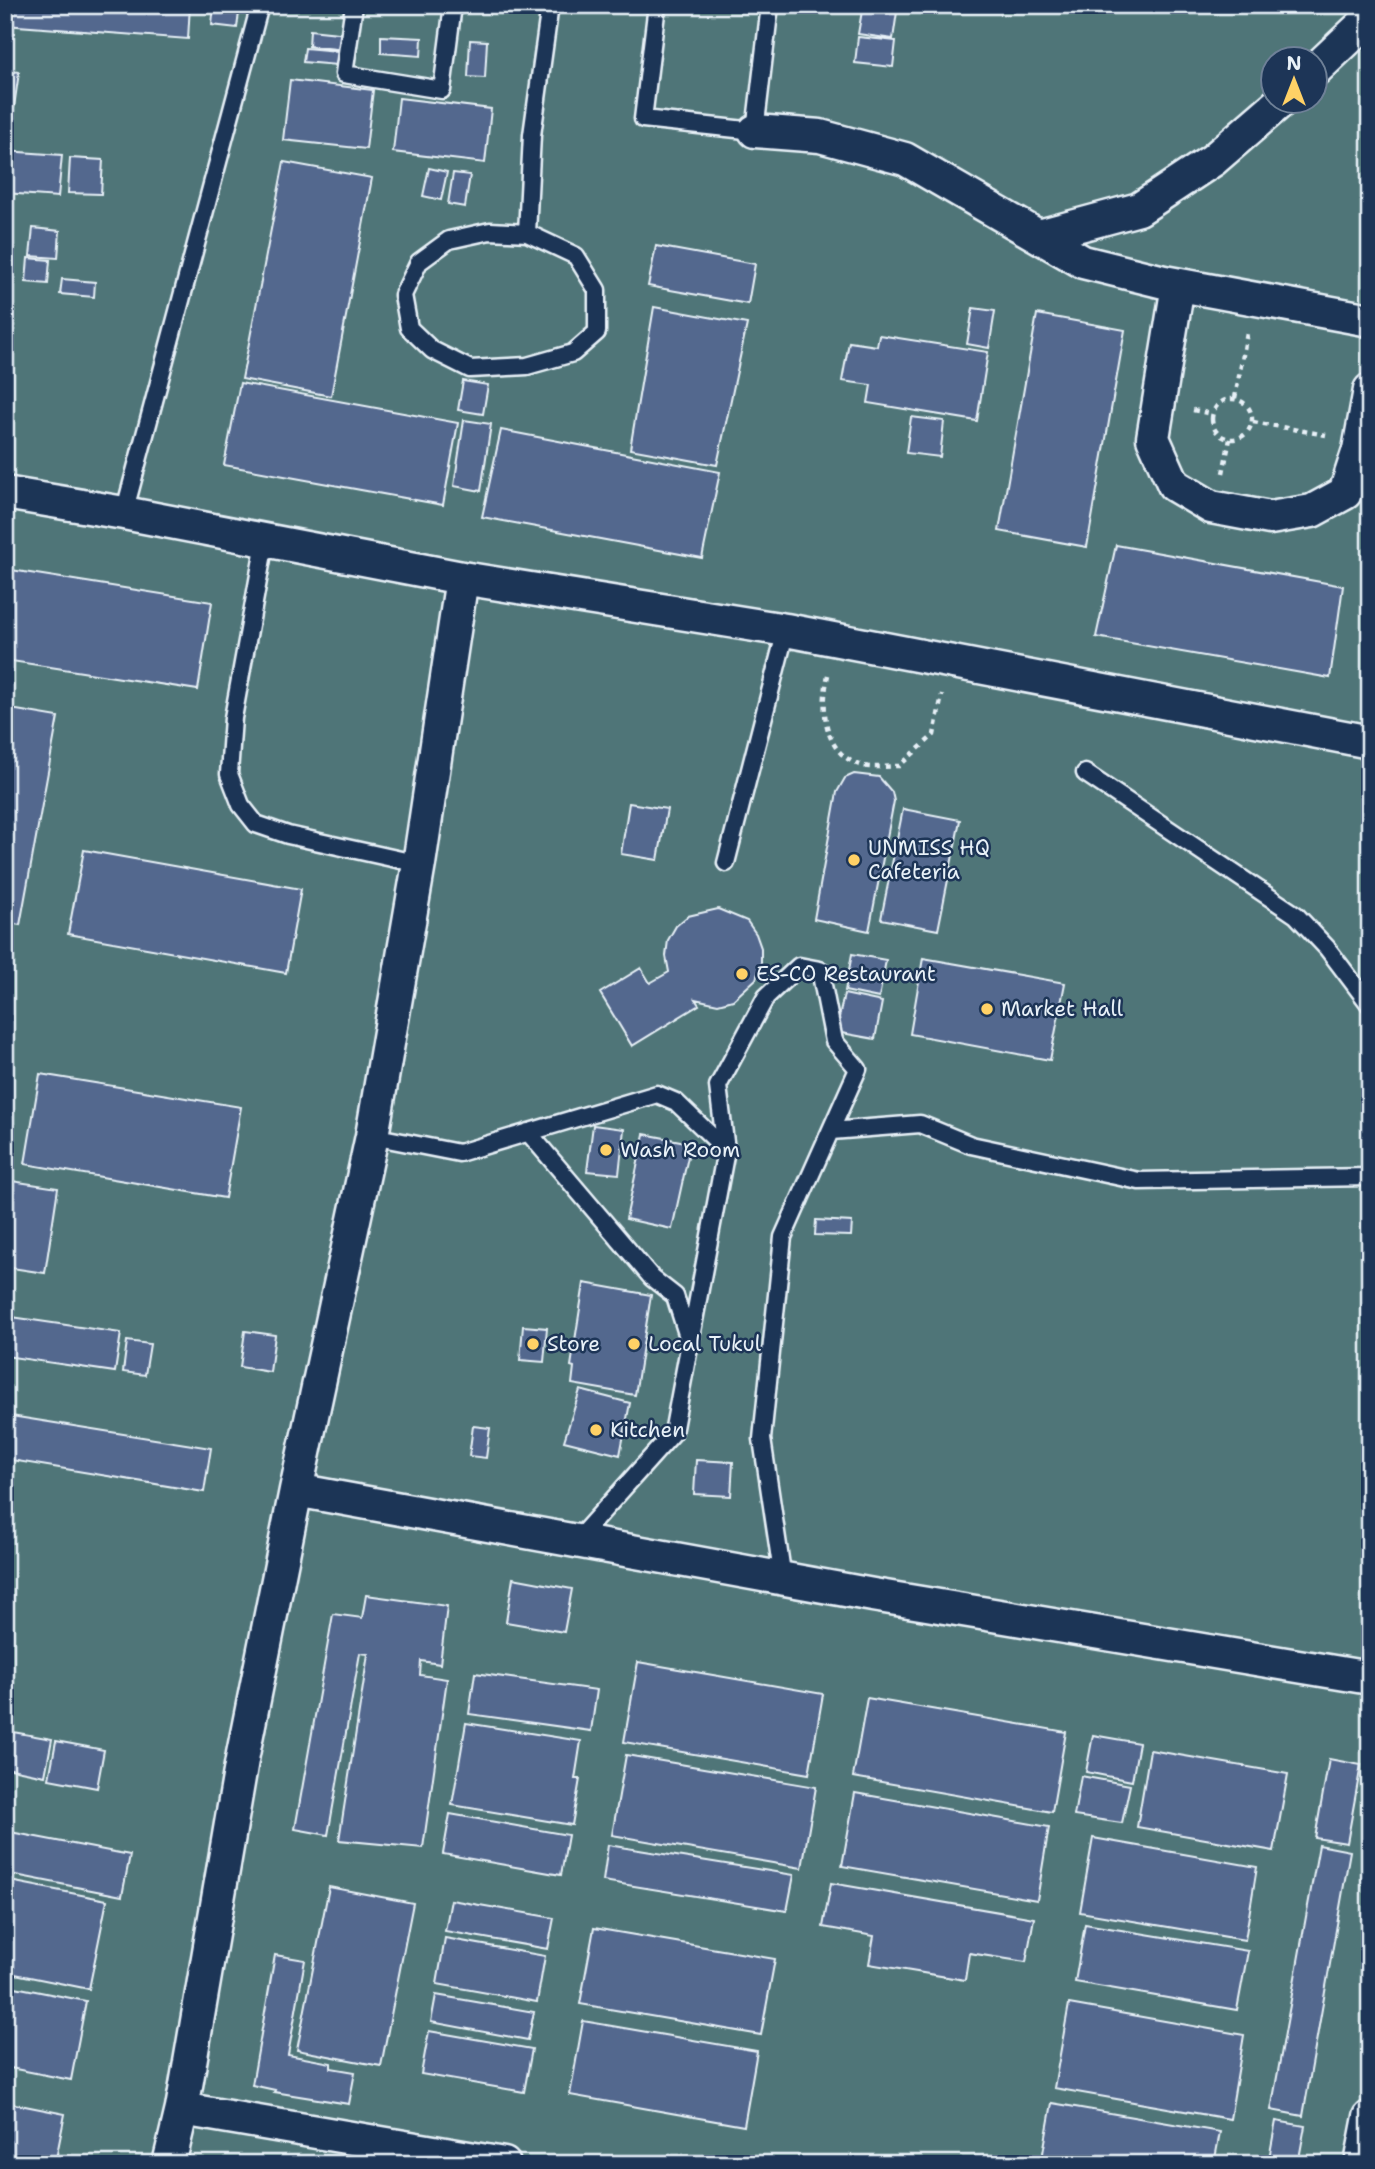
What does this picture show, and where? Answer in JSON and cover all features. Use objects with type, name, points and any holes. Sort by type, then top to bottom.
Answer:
[{"type":"street","points":[[1330,55],[1370,18]]},
{"type":"street","points":[[1039,236],[1139,209],[1213,160],[1264,116]]},
{"type":"street","points":[[755,131],[820,136],[905,159],[1083,262],[1178,285],[1370,320]]},
{"type":"street","points":[[1178,285],[1153,438],[1174,485],[1211,507],[1270,518],[1312,511],[1345,493],[1359,450],[1370,390]]},
{"type":"street","points":[[5,493],[462,578],[786,629],[1370,743]]},
{"type":"street","points":[[169,2164],[182,2109],[243,1754],[372,1136],[419,864],[462,578]]},
{"type":"street","points":[[296,1490],[783,1579],[1370,1678]]},
{"type":"street","points":[[182,2109],[504,2164]]},
{"type":"street","points":[[1361,2164],[1370,2117]]},
{"type":"lane","points":[[124,513],[260,5]]},
{"type":"lane","points":[[354,5],[344,74],[442,90],[453,5]]},
{"type":"lane","points":[[527,233],[532,135],[550,5]]},
{"type":"lane","points":[[656,5],[643,119],[755,131],[770,5]]},
{"type":"lane","points":[[490,231],[527,233],[576,256],[597,290],[597,331],[573,353],[527,366],[470,369],[432,350],[409,328],[403,295],[419,262],[449,240],[490,231]]},
{"type":"lane","points":[[265,542],[233,718],[229,774],[240,805],[256,824],[288,835],[419,864]]},
{"type":"lane","points":[[726,863],[786,629]]},
{"type":"lane","points":[[1085,773],[1296,915],[1327,947],[1370,1005]]},
{"type":"lane","points":[[576,1541],[673,1433],[726,1150],[718,1086],[766,997],[799,966],[820,970],[834,1041],[859,1069],[783,1237],[762,1439],[783,1579]]},
{"type":"lane","points":[[372,1136],[459,1153],[657,1094],[676,1102],[726,1150]]},
{"type":"lane","points":[[831,1131],[920,1124],[971,1145],[1139,1181],[1370,1177]]},
{"type":"lane","points":[[528,1132],[652,1279],[675,1296],[690,1344]]},
{"type":"path","points":[[1235,398],[1253,299]]},
{"type":"path","points":[[1235,398],[1249,407],[1253,422],[1242,438],[1230,439],[1220,436],[1214,428],[1213,414],[1222,401],[1235,398]]},
{"type":"path","points":[[1182,408],[1213,414]]},
{"type":"path","points":[[1253,422],[1331,436],[1330,443]]},
{"type":"path","points":[[1222,478],[1230,439]]},
{"type":"path","points":[[1214,475],[1229,481]]},
{"type":"path","points":[[836,640],[823,703],[827,731],[841,753],[861,766],[899,766],[934,735],[940,718],[947,659]]},
{"type":"green space","points":[[5,5],[1370,5],[1370,2164],[5,2164]]},
{"type":"building","points":[[5,5],[190,5],[188,39],[5,25]]},
{"type":"building","points":[[214,5],[240,5],[237,28],[212,25]]},
{"type":"building","points":[[863,5],[898,5],[893,39],[858,34]]},
{"type":"building","points":[[310,30],[347,34],[345,50],[309,46]]},
{"type":"building","points":[[381,36],[422,38],[421,56],[381,53]]},
{"type":"building","points":[[858,37],[896,41],[893,67],[855,63]]},
{"type":"building","points":[[470,40],[487,41],[485,78],[468,77]]},
{"type":"building","points":[[305,48],[338,51],[337,65],[303,62]]},
{"type":"building","points":[[5,70],[19,72],[14,107],[5,106]]},
{"type":"building","points":[[290,80],[373,90],[366,149],[283,140]]},
{"type":"building","points":[[399,98],[491,109],[485,163],[393,152]]},
{"type":"building","points":[[5,151],[62,155],[58,197],[5,193]]},
{"type":"building","points":[[70,158],[103,160],[101,194],[68,193]]},
{"type":"building","points":[[284,162],[372,178],[331,396],[242,379]]},
{"type":"building","points":[[429,168],[447,172],[441,200],[423,196]]},
{"type":"building","points":[[453,173],[470,175],[465,207],[448,204]]},
{"type":"building","points":[[33,228],[60,231],[58,258],[30,256]]},
{"type":"building","points":[[656,246],[755,264],[748,304],[648,286]]},
{"type":"building","points":[[28,258],[50,260],[48,284],[26,282]]},
{"type":"building","points":[[62,279],[95,282],[94,297],[60,294]]},
{"type":"building","points":[[654,307],[747,324],[717,465],[630,449]]},
{"type":"building","points":[[973,308],[995,311],[989,348],[967,344]]},
{"type":"building","points":[[1037,314],[1125,330],[1087,547],[999,531]]},
{"type":"building","points":[[879,335],[988,352],[977,421],[868,403],[871,385],[842,381],[849,342],[877,346]]},
{"type":"building","points":[[463,381],[488,385],[483,414],[458,410]]},
{"type":"building","points":[[240,383],[458,423],[443,505],[224,465]]},
{"type":"building","points":[[911,417],[944,421],[940,457],[906,453]]},
{"type":"building","points":[[464,420],[491,424],[481,491],[454,486]]},
{"type":"building","points":[[501,430],[720,472],[702,558],[482,517]]},
{"type":"building","points":[[1116,545],[1343,586],[1330,678],[1096,637]]},
{"type":"building","points":[[1370,563],[1370,601],[1364,600]]},
{"type":"building","points":[[5,569],[212,602],[198,690],[5,660]]},
{"type":"building","points":[[5,708],[58,717],[20,925],[5,922]]},
{"type":"building","name":"UNMISS HQ Cafeteria","points":[[854,774],[879,777],[892,792],[894,801],[869,931],[814,919],[837,792],[845,778]]},
{"type":"building","points":[[629,803],[667,809],[658,860],[621,854]]},
{"type":"building","points":[[903,809],[960,820],[938,930],[881,919]]},
{"type":"building","points":[[84,850],[301,889],[286,973],[68,934]]},
{"type":"building","points":[[718,909],[747,921],[756,934],[761,948],[761,964],[756,979],[733,1000],[718,1004],[695,999],[699,1005],[632,1046],[600,993],[641,968],[650,983],[669,972],[666,956],[668,940],[676,926],[688,916]]},
{"type":"building","points":[[852,954],[886,960],[879,998],[845,991]]},
{"type":"building","name":"Market Hall","points":[[923,958],[1065,983],[1050,1060],[910,1034]]},
{"type":"building","points":[[844,994],[882,1002],[875,1039],[836,1032]]},
{"type":"building","points":[[40,1074],[241,1107],[225,1198],[25,1164]]},
{"type":"building","name":"Wash Room","points":[[593,1125],[624,1129],[619,1174],[587,1171]]},
{"type":"building","points":[[644,1134],[691,1143],[672,1229],[626,1219]]},
{"type":"building","points":[[5,1180],[58,1188],[45,1273],[5,1267]]},
{"type":"building","points":[[816,1220],[852,1222],[851,1236],[815,1235]]},
{"type":"building","points":[[584,1283],[651,1295],[635,1395],[572,1384],[574,1367],[571,1366]]},
{"type":"building","points":[[5,1316],[121,1333],[115,1372],[5,1356]]},
{"type":"building","name":"Store","points":[[523,1326],[547,1328],[544,1362],[520,1360]]},
{"type":"building","points":[[245,1331],[275,1335],[270,1372],[240,1367]]},
{"type":"building","points":[[127,1341],[150,1344],[145,1375],[123,1372]]},
{"type":"building","name":"Kitchen","points":[[580,1390],[630,1403],[620,1455],[564,1441]]},
{"type":"building","points":[[5,1415],[211,1448],[204,1492],[5,1459]]},
{"type":"building","points":[[473,1426],[490,1428],[486,1458],[469,1456]]},
{"type":"building","points":[[696,1460],[733,1462],[731,1496],[694,1494]]},
{"type":"building","points":[[513,1578],[572,1589],[564,1632],[506,1622]]},
{"type":"building","points":[[366,1595],[447,1606],[440,1664],[421,1661],[420,1675],[447,1679],[423,1848],[339,1840],[368,1654],[360,1653],[328,1835],[295,1829],[333,1614],[362,1618]]},
{"type":"building","points":[[638,1662],[823,1694],[809,1774],[624,1742]]},
{"type":"building","points":[[475,1673],[597,1690],[591,1731],[469,1714]]},
{"type":"building","points":[[867,1698],[1066,1732],[1052,1812],[853,1777]]},
{"type":"building","points":[[466,1723],[581,1741],[575,1779],[580,1779],[572,1825],[452,1805]]},
{"type":"building","points":[[13,1732],[52,1739],[45,1776],[6,1768]]},
{"type":"building","points":[[1093,1735],[1139,1743],[1132,1781],[1086,1772]]},
{"type":"building","points":[[56,1741],[104,1750],[97,1788],[49,1779]]},
{"type":"building","points":[[1150,1750],[1288,1774],[1274,1851],[1137,1827]]},
{"type":"building","points":[[626,1755],[816,1787],[802,1868],[612,1835]]},
{"type":"building","points":[[1329,1759],[1361,1765],[1347,1843],[1315,1838]]},
{"type":"building","points":[[1081,1776],[1130,1785],[1122,1823],[1074,1816]]},
{"type":"building","points":[[855,1793],[1049,1827],[1037,1900],[842,1866]]},
{"type":"building","points":[[450,1814],[568,1835],[561,1875],[443,1854]]},
{"type":"building","points":[[5,1831],[130,1855],[122,1896],[5,1873]]},
{"type":"building","points":[[1093,1838],[1257,1867],[1245,1940],[1080,1912]]},
{"type":"building","points":[[608,1845],[794,1875],[787,1911],[603,1881]]},
{"type":"building","points":[[1319,1845],[1350,1851],[1303,2116],[1271,2110]]},
{"type":"building","points":[[5,1880],[107,1900],[89,1989],[5,1972]]},
{"type":"building","points":[[831,1883],[1034,1918],[1026,1962],[969,1953],[965,1980],[869,1964],[874,1936],[823,1927]]},
{"type":"building","points":[[329,1887],[413,1903],[381,2066],[297,2050]]},
{"type":"building","points":[[451,1900],[554,1918],[548,1949],[445,1931]]},
{"type":"building","points":[[1085,1924],[1248,1951],[1237,2010],[1075,1982]]},
{"type":"building","points":[[594,1928],[775,1959],[761,2035],[580,2004]]},
{"type":"building","points":[[445,1938],[545,1956],[537,2002],[437,1984]]},
{"type":"building","points":[[275,1955],[305,1960],[288,2055],[331,2063],[331,2068],[355,2072],[349,2104],[274,2092],[275,2090],[252,2085]]},
{"type":"building","points":[[5,1985],[86,2001],[71,2080],[5,2067]]},
{"type":"building","points":[[436,1995],[534,2012],[528,2040],[431,2022]]},
{"type":"building","points":[[1069,2004],[1244,2035],[1230,2119],[1054,2088]]},
{"type":"building","points":[[583,2021],[757,2051],[744,2126],[570,2095]]},
{"type":"building","points":[[429,2031],[532,2049],[524,2092],[421,2074]]},
{"type":"building","points":[[5,2102],[65,2114],[55,2164],[5,2164]]},
{"type":"building","points":[[1052,2103],[1220,2132],[1214,2164],[1041,2164]]},
{"type":"building","points":[[1276,2121],[1305,2126],[1298,2164],[1268,2164]]},
{"type":"place","name":"UNMISS HQ Cafeteria","points":[[854,860]]},
{"type":"place","name":"ES-CO Restaurant","points":[[742,974]]},
{"type":"place","name":"Market Hall","points":[[987,1009]]},
{"type":"place","name":"Wash Room","points":[[606,1150]]},
{"type":"place","name":"Store","points":[[533,1344]]},
{"type":"place","name":"Local Tukul","points":[[634,1344]]},
{"type":"place","name":"Kitchen","points":[[596,1430]]}]
